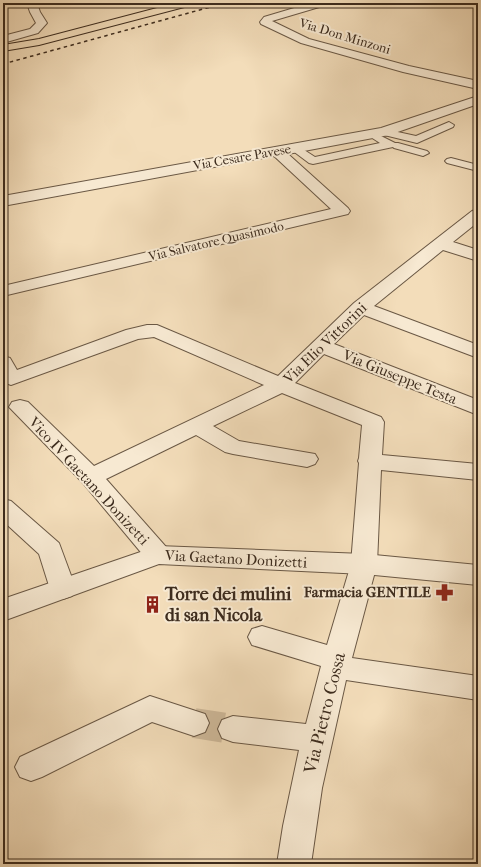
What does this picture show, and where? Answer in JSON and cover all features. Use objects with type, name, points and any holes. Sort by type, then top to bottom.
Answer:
[{"type":"main road","points":[[3,48],[39,42],[188,3]]},
{"type":"street","points":[[3,40],[34,31],[42,23],[35,12],[32,3]]},
{"type":"street","name":"Via Don Minzoni","points":[[322,3],[268,19],[265,22],[304,41],[407,69],[478,84]]},
{"type":"street","name":"Via Cesare Pavese","points":[[3,201],[294,148],[381,137],[478,100]]},
{"type":"street","name":"Via Salvatore Quasimodo","points":[[5,287],[342,211],[277,151]]},
{"type":"street","name":"Via Elio Vittorini","points":[[91,477],[281,385],[360,307],[478,214]]},
{"type":"street","points":[[440,243],[478,256]]},
{"type":"street","points":[[360,307],[478,352]]},
{"type":"street","points":[[3,362],[11,379],[133,334],[147,331],[157,331],[281,385]]},
{"type":"street","name":"Via Giuseppe Testa","points":[[321,346],[478,408]]},
{"type":"street","name":"Via Pietro Cossa","points":[[281,385],[373,422],[369,461],[364,564],[336,663],[317,740],[298,831],[294,864]]},
{"type":"street","name":"Vico IV Gaetano Donizetti","points":[[20,407],[91,477],[158,555]]},
{"type":"street","points":[[196,426],[233,447],[307,459]]},
{"type":"street","points":[[369,461],[478,472]]},
{"type":"street","points":[[3,507],[50,550],[63,589]]},
{"type":"street","name":"Via Gaetano Donizetti","points":[[3,610],[158,555],[364,564],[478,575]]},
{"type":"street","points":[[262,637],[336,663],[478,688]]},
{"type":"street","points":[[31,767],[150,709],[194,723]]},
{"type":"street","points":[[232,729],[317,740]]},
{"type":"lane","points":[[294,148],[313,162],[381,137],[417,140],[449,125]]},
{"type":"lane","points":[[381,137],[423,153]]},
{"type":"lane","points":[[451,161],[478,168]]},
{"type":"tunnel","points":[[194,723],[233,729]]},
{"type":"railway","points":[[3,64],[225,3]]},
{"type":"place","name":"Farmacia GENTILE","points":[[444,592]]},
{"type":"place","name":"Torre dei mulini di san Nicola","points":[[152,604]]}]
